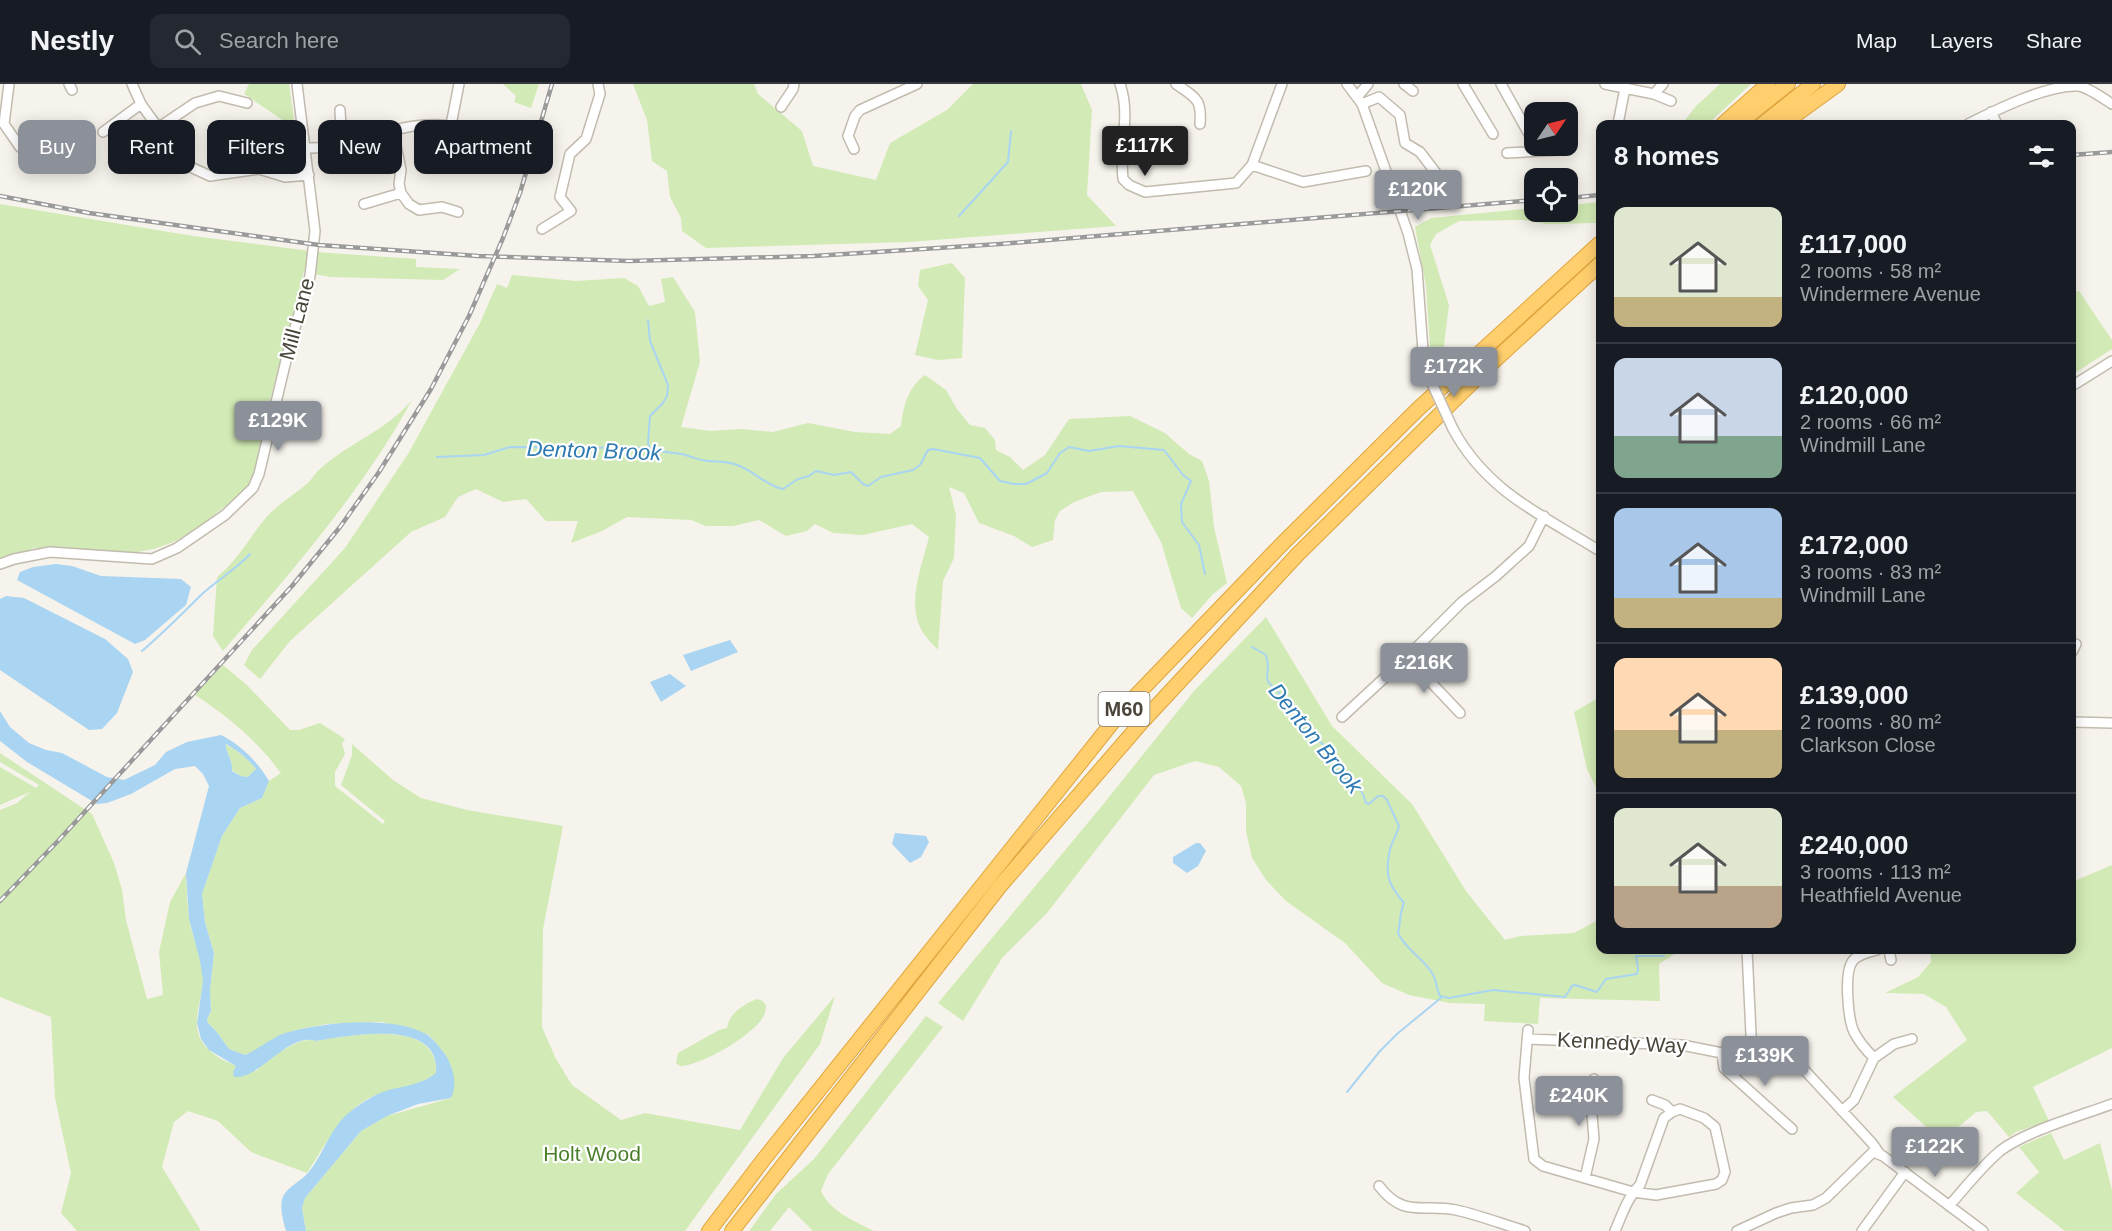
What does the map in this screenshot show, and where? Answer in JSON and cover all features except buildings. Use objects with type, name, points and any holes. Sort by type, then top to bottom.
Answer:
[{"type":"highway","points":[[1728,120],[1768,84]]},
{"type":"highway","points":[[1743,120],[1788,84]]},
{"type":"highway","points":[[1768,120],[1813,84]]},
{"type":"highway","points":[[1788,120],[1838,84]]},
{"type":"highway","name":"M60","points":[[709,1231],[1124,708],[1282,544],[1418,409],[1596,247]]},
{"type":"highway","name":"M60","points":[[732,1231],[1000,886],[1142,722],[1298,554],[1494,361],[1596,268]]},
{"type":"street","points":[[9,84],[4,124],[18,144]]},
{"type":"street","points":[[132,84],[141,104],[152,120]]},
{"type":"street","name":"Mill Lane","points":[[297,84],[302,120]]},
{"type":"street","points":[[453,120],[459,84]]},
{"type":"street","points":[[542,229],[571,211],[560,198],[570,154],[586,139],[600,94],[598,84]]},
{"type":"street","points":[[786,105],[794,84]]},
{"type":"street","points":[[854,149],[849,139],[851,124],[860,110],[917,84]]},
{"type":"street","points":[[1120,84],[1126,115],[1121,164],[1123,179],[1129,185],[1145,192],[1236,183],[1252,165],[1282,84]]},
{"type":"street","points":[[1176,84],[1194,97],[1201,108],[1200,124]]},
{"type":"street","points":[[1347,84],[1358,98],[1408,233],[1417,269],[1423,351],[1430,379],[1465,452],[1508,494],[1596,548]]},
{"type":"street","points":[[1358,98],[1362,84]]},
{"type":"street","points":[[1358,98],[1368,84]]},
{"type":"street","points":[[1404,84],[1413,91]]},
{"type":"street","points":[[1463,84],[1493,134]]},
{"type":"street","points":[[1502,84],[1524,123]]},
{"type":"street","points":[[1605,84],[1654,94],[1671,101]]},
{"type":"street","points":[[1654,94],[1663,84]]},
{"type":"street","points":[[1976,120],[2036,92],[2066,86],[2085,88],[2112,104]]},
{"type":"street","points":[[1619,120],[1625,88]]},
{"type":"street","points":[[170,120],[195,103],[219,96],[247,103]]},
{"type":"street","points":[[1358,98],[1379,97],[1400,115],[1405,143],[1420,152],[1436,173]]},
{"type":"street","points":[[103,132],[141,104]]},
{"type":"street","points":[[340,110],[341,120]]},
{"type":"street","points":[[1991,112],[1995,120]]},
{"type":"street","points":[[838,143],[849,139]]},
{"type":"street","points":[[1507,153],[1524,149]]},
{"type":"street","name":"Mill Lane","points":[[0,564],[50,552],[152,559],[177,548],[225,515],[253,488],[260,474],[288,352],[310,276],[315,231],[306,155]]},
{"type":"street","points":[[1252,165],[1303,182],[1366,171]]},
{"type":"street","points":[[195,170],[210,177],[260,169],[285,177],[309,175]]},
{"type":"street","points":[[400,174],[401,193],[409,204],[419,210],[442,207],[458,212]]},
{"type":"street","points":[[364,204],[401,193]]},
{"type":"street","points":[[2076,384],[2112,361]]},
{"type":"street","points":[[1342,717],[1462,602],[1497,576],[1529,546],[1544,516]]},
{"type":"street","points":[[1407,657],[1460,712]]},
{"type":"street","points":[[2076,722],[2112,723]]},
{"type":"street","points":[[1747,954],[1752,1055]]},
{"type":"street","points":[[1863,954],[1852,961],[1848,975],[1849,1008],[1853,1030],[1862,1045],[1874,1058]]},
{"type":"street","points":[[1890,954],[1891,960]]},
{"type":"street","name":"Kennedy Way","points":[[1585,1178],[1543,1166],[1534,1159],[1524,1078],[1528,1034],[1682,1044],[1722,1053],[1787,1058],[1798,1063],[1842,1111]]},
{"type":"street","points":[[1908,1037],[1874,1058],[1854,1100],[1842,1111],[1879,1153],[1983,1231]]},
{"type":"street","points":[[1722,1053],[1724,1068],[1792,1129]]},
{"type":"street","points":[[1594,1079],[1592,1115],[1594,1139],[1585,1178],[1633,1192],[1656,1195],[1716,1184],[1722,1180],[1725,1172],[1715,1127],[1704,1118],[1688,1112],[1680,1110],[1672,1112],[1664,1118],[1640,1185],[1633,1192],[1615,1231]]},
{"type":"street","points":[[1652,1100],[1665,1105],[1672,1112]]},
{"type":"street","points":[[1949,1206],[1987,1162],[2002,1150],[2020,1139],[2112,1104]]},
{"type":"street","points":[[1740,1230],[1791,1208],[1813,1205],[1836,1190],[1870,1154],[1879,1153]]},
{"type":"street","points":[[1863,1231],[1905,1172]]},
{"type":"street","points":[[1379,1186],[1386,1196],[1400,1205],[1429,1209],[1454,1209],[1525,1231]]},
{"type":"green space","points":[[249,84],[289,84],[294,120],[283,120],[244,94]]},
{"type":"green space","points":[[503,84],[539,84],[531,108],[514,102],[516,96]]},
{"type":"green space","points":[[633,84],[754,84],[758,94],[802,131],[813,166],[876,180],[890,143],[947,110],[973,84],[1081,84],[1092,110],[1087,195],[1116,226],[909,242],[706,248],[682,231],[681,218],[670,197],[667,171],[652,161],[647,120]]},
{"type":"green space","points":[[1720,84],[1751,84],[1712,120],[1685,120],[1696,106]]},
{"type":"green space","points":[[1596,202],[1596,223],[1534,222],[1578,222],[1578,204]]},
{"type":"green space","points":[[0,204],[193,236],[310,251],[308,271],[304,271],[250,483],[237,497],[176,541],[154,549],[132,553],[34,548],[0,561]]},
{"type":"green space","points":[[1524,209],[1524,220],[1459,221],[1436,234],[1430,245],[1449,305],[1444,345],[1449,358],[1436,368],[1430,346],[1426,286],[1415,227],[1431,218]]},
{"type":"green space","points":[[316,252],[416,259],[416,267],[460,269],[443,280],[331,277],[313,274]]},
{"type":"green space","points":[[952,263],[965,278],[962,358],[938,360],[915,355],[928,300],[918,286],[920,270]]},
{"type":"green space","points":[[512,275],[576,281],[624,278],[638,286],[649,306],[665,302],[661,279],[673,277],[695,312],[700,362],[681,427],[711,431],[741,429],[773,432],[808,423],[855,432],[890,434],[901,426],[910,391],[925,375],[946,390],[970,425],[985,428],[995,440],[996,450],[1010,457],[1023,470],[1045,455],[1069,419],[1130,416],[1165,433],[1189,454],[1202,461],[1209,481],[1214,527],[1227,583],[1213,594],[1192,618],[1181,608],[1161,542],[1133,491],[1101,492],[1074,502],[1060,511],[1055,520],[1053,540],[1032,547],[1014,536],[979,523],[964,493],[949,487],[956,515],[954,558],[943,581],[938,650],[924,634],[917,620],[915,597],[929,537],[912,524],[863,535],[833,533],[815,524],[807,531],[786,536],[759,520],[733,526],[706,526],[691,520],[627,517],[602,531],[571,543],[578,521],[546,521],[526,499],[503,502],[476,489],[458,497],[445,517],[411,532],[290,641],[260,679],[244,665],[252,650],[345,548],[408,454],[480,323],[497,284],[507,288]]},
{"type":"green space","points":[[2076,291],[2079,291],[2112,340],[2112,349],[2076,372]]},
{"type":"green space","points":[[412,400],[371,467],[348,499],[300,561],[223,651],[213,636],[217,577],[274,510],[309,482],[332,459],[391,420]]},
{"type":"green space","points":[[1266,617],[1332,726],[1412,804],[1466,891],[1505,940],[1520,936],[1574,933],[1596,921],[1596,954],[1675,954],[1659,964],[1660,1001],[1540,998],[1538,1024],[1484,1021],[1485,1004],[1450,1003],[1409,995],[1382,983],[1345,943],[1286,901],[1266,880],[1252,858],[1246,831],[1246,803],[1241,786],[1219,767],[1195,761],[1154,775],[1047,913],[1002,958],[963,1021],[938,1003],[1194,691]]},
{"type":"green space","name":"Holt Wood","points":[[223,665],[247,685],[290,730],[299,730],[320,723],[345,739],[342,744],[345,754],[335,772],[335,786],[383,824],[385,821],[341,785],[352,755],[352,744],[393,780],[421,798],[467,810],[563,826],[543,929],[542,1027],[556,1059],[572,1085],[621,1120],[645,1113],[740,1130],[783,1058],[835,996],[820,1044],[685,1231],[306,1231],[302,1208],[305,1198],[361,1131],[387,1116],[451,1098],[454,1082],[452,1069],[445,1054],[429,1035],[382,1022],[327,1024],[300,1029],[283,1034],[259,1049],[244,1055],[229,1049],[208,1023],[207,1019],[211,1011],[210,990],[214,953],[205,922],[202,894],[222,836],[240,808],[262,798],[269,781],[281,773],[242,730],[195,695]]},
{"type":"green space","points":[[1596,699],[1596,788],[1587,769],[1574,712]]},
{"type":"green space","points":[[225,744],[242,755],[256,769],[248,777],[241,776],[232,770]]},
{"type":"green space","points":[[0,753],[92,814],[114,863],[147,999],[163,995],[159,952],[170,902],[186,873],[190,924],[203,975],[198,1011],[198,1033],[206,1047],[218,1057],[256,1071],[284,1050],[301,1042],[369,1034],[389,1034],[408,1037],[423,1044],[433,1055],[436,1073],[415,1084],[376,1095],[354,1108],[336,1128],[307,1173],[251,1152],[218,1121],[188,1111],[174,1122],[162,1167],[201,1231],[77,1231],[61,1213],[71,1173],[55,1098],[51,1017],[0,997],[0,810],[17,803],[30,792],[0,805],[0,767],[36,788],[39,785],[0,762]]},
{"type":"green space","points":[[2112,865],[2112,1048],[2033,1087],[2049,1121],[2016,1132],[2009,1137],[1987,1111],[1976,1112],[1942,1141],[1893,1097],[1967,1040],[1946,1007],[1924,994],[1885,993],[1918,977],[1931,962],[1930,954],[2076,954],[2076,880]]},
{"type":"green space","points":[[757,999],[763,1001],[766,1006],[765,1012],[759,1023],[750,1031],[727,1048],[701,1061],[680,1066],[676,1063],[678,1053],[719,1030],[727,1028],[731,1018],[738,1010]]},
{"type":"green space","points":[[926,1016],[943,1027],[828,1174],[821,1191],[837,1210],[874,1231],[813,1231],[789,1207],[770,1231],[749,1231],[776,1194],[814,1159]]},
{"type":"green space","points":[[2051,1133],[2064,1160],[2100,1143],[2112,1190],[2112,1231],[2065,1231],[2016,1193],[2039,1172],[2019,1147]]},
{"type":"water","points":[[56,564],[72,566],[101,576],[181,579],[191,587],[186,605],[145,640],[135,644],[17,580],[20,572],[33,567]]},
{"type":"water","points":[[6,596],[24,598],[105,639],[128,659],[133,672],[117,713],[102,729],[89,730],[0,670],[0,599]]},
{"type":"water","points":[[730,640],[738,652],[691,671],[683,655]]},
{"type":"water","points":[[670,674],[686,686],[661,702],[650,682]]},
{"type":"water","points":[[0,711],[10,727],[29,743],[62,753],[107,777],[124,780],[155,765],[166,752],[187,742],[221,735],[236,744],[254,761],[269,781],[262,798],[240,808],[222,836],[202,894],[205,922],[214,953],[210,990],[211,1011],[207,1019],[208,1023],[229,1049],[245,1055],[285,1033],[337,1023],[357,1022],[377,1022],[412,1028],[429,1036],[445,1054],[454,1076],[451,1098],[418,1104],[387,1116],[361,1131],[305,1198],[302,1208],[306,1231],[286,1231],[281,1207],[286,1192],[309,1172],[337,1125],[346,1116],[380,1093],[420,1082],[436,1073],[434,1055],[424,1044],[409,1037],[390,1034],[306,1040],[295,1043],[254,1071],[244,1076],[234,1077],[233,1072],[236,1066],[209,1050],[201,1039],[197,1023],[203,981],[189,919],[186,873],[209,786],[203,774],[195,766],[175,769],[131,794],[107,803],[97,804],[27,762],[0,741]],"holes":[[[226,744],[246,758],[256,769],[248,777],[232,771]]]},
{"type":"water","points":[[895,833],[926,836],[929,842],[921,857],[910,863],[892,844]]},
{"type":"water","points":[[1196,843],[1200,843],[1206,851],[1198,866],[1187,873],[1173,863],[1173,857]]},
{"type":"waterway","points":[[959,216],[1008,162],[1011,131]]},
{"type":"waterway","points":[[648,320],[650,341],[668,385],[667,396],[663,403],[650,416],[649,447]]},
{"type":"waterway","name":"Denton Brook","points":[[437,457],[484,455],[510,447],[650,448],[702,460],[734,464],[749,470],[771,485],[783,489],[816,471],[834,475],[851,472],[868,486],[881,477],[913,470],[920,465],[928,450],[933,449],[980,458],[1000,481],[1014,484],[1026,484],[1047,473],[1060,453],[1069,447],[1089,451],[1119,446],[1164,450],[1183,475],[1191,481],[1181,504],[1182,522],[1199,545],[1205,574]]},
{"type":"waterway","points":[[142,651],[200,596],[250,554]]},
{"type":"waterway","name":"Denton Brook","points":[[1252,647],[1266,655],[1269,683],[1288,702],[1305,731],[1324,745],[1339,775],[1355,784],[1363,794],[1366,803],[1369,804],[1378,796],[1383,796],[1387,800],[1399,826],[1390,849],[1388,866],[1391,884],[1404,903],[1398,933],[1432,973],[1440,996],[1449,998],[1493,990],[1565,997],[1575,985],[1597,992],[1606,979],[1637,974],[1636,956],[1664,956]]},
{"type":"waterway","points":[[1347,1092],[1380,1051],[1442,997]]},
{"type":"railway","points":[[0,901],[292,586],[340,527],[379,472],[431,389],[469,316],[520,193],[552,84]]},
{"type":"railway","points":[[2076,155],[2112,152]]},
{"type":"railway","points":[[1578,197],[1596,195]]},
{"type":"railway","points":[[0,196],[89,213],[319,245],[478,256],[629,261],[814,256],[1000,244],[1524,201]]}]
